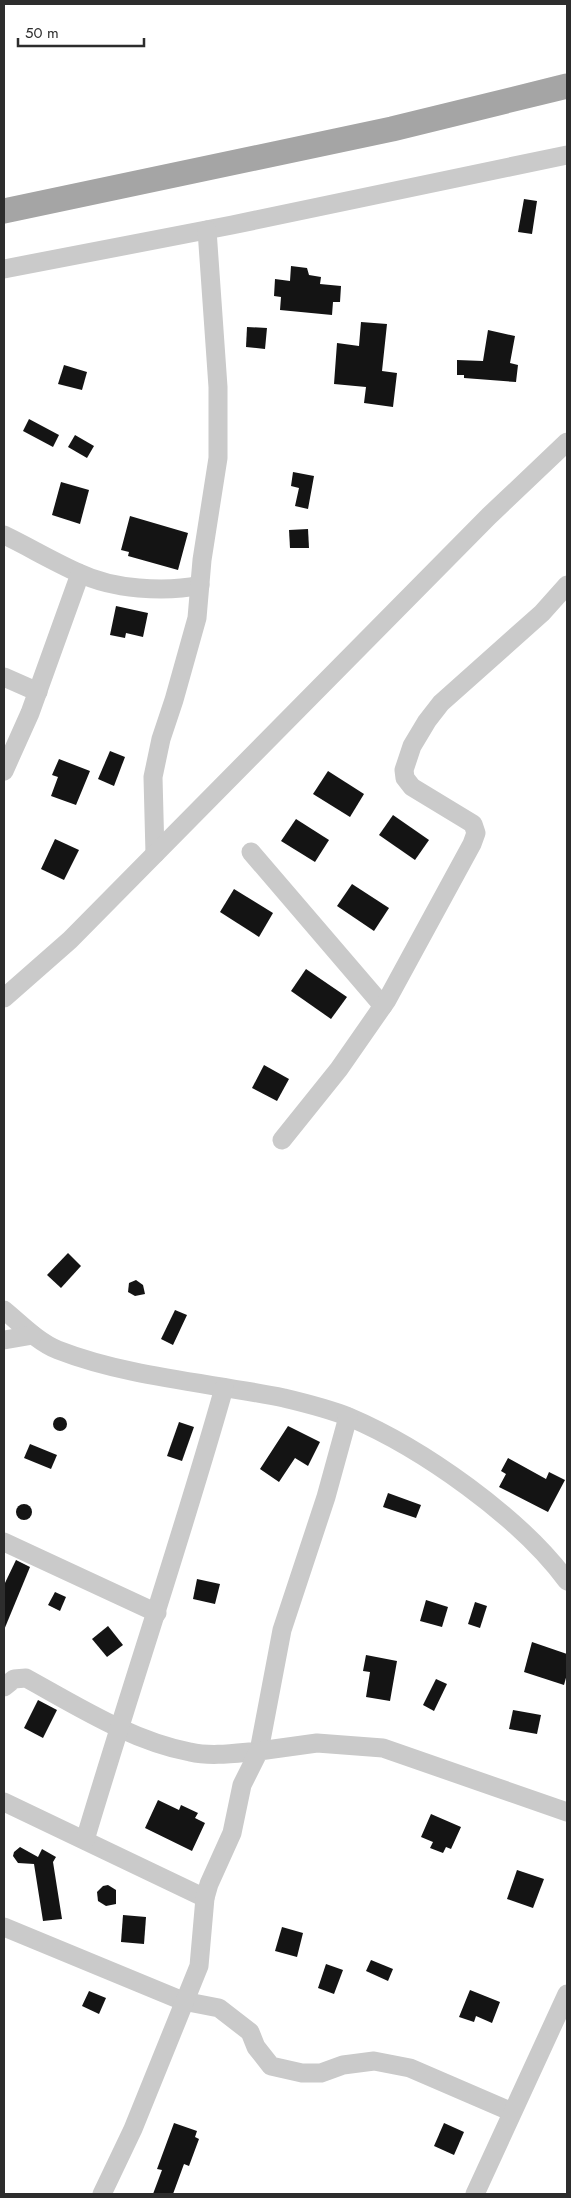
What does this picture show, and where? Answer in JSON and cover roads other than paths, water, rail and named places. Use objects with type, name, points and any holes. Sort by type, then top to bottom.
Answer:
[{"type":"main road","points":[[4,211],[392,129],[567,86]]},
{"type":"street","points":[[4,269],[207,230],[567,154]]},
{"type":"street","points":[[156,854],[153,777],[161,739],[197,618],[220,438],[214,304],[207,230]]},
{"type":"street","points":[[6,993],[70,940],[489,516],[567,442]]},
{"type":"street","points":[[4,534],[80,574],[100,580],[170,590],[200,585]]},
{"type":"street","points":[[4,771],[22,733],[38,692],[80,574]]},
{"type":"street","points":[[282,1140],[339,1069],[383,1006],[472,844],[476,833],[473,824],[464,816],[412,787],[405,778],[404,770],[412,746],[441,702],[542,613],[567,585]]},
{"type":"street","points":[[4,677],[38,692]]},
{"type":"street","points":[[251,852],[383,1006]]},
{"type":"street","points":[[4,1310],[33,1335],[57,1350],[93,1361],[285,1399],[348,1417],[418,1454],[461,1483],[521,1528],[565,1575]]},
{"type":"street","points":[[4,1340],[33,1335]]},
{"type":"street","points":[[85,1840],[119,1726],[157,1613],[224,1388]]},
{"type":"street","points":[[102,2194],[137,2119],[200,1960],[205,1898],[209,1884],[232,1833],[242,1785],[258,1751],[282,1630],[326,1497],[348,1417]]},
{"type":"street","points":[[4,1542],[157,1613]]},
{"type":"street","points":[[4,1687],[14,1679],[26,1678],[119,1726],[163,1745],[191,1752],[218,1754],[317,1743],[351,1744],[383,1748],[567,1812]]},
{"type":"street","points":[[4,1802],[205,1898]]},
{"type":"street","points":[[4,1927],[183,2001],[219,2008],[250,2032],[256,2047],[271,2066],[286,2071],[320,2073],[343,2065],[374,2062],[410,2068],[512,2112]]},
{"type":"street","points":[[476,2194],[567,1994]]}]
